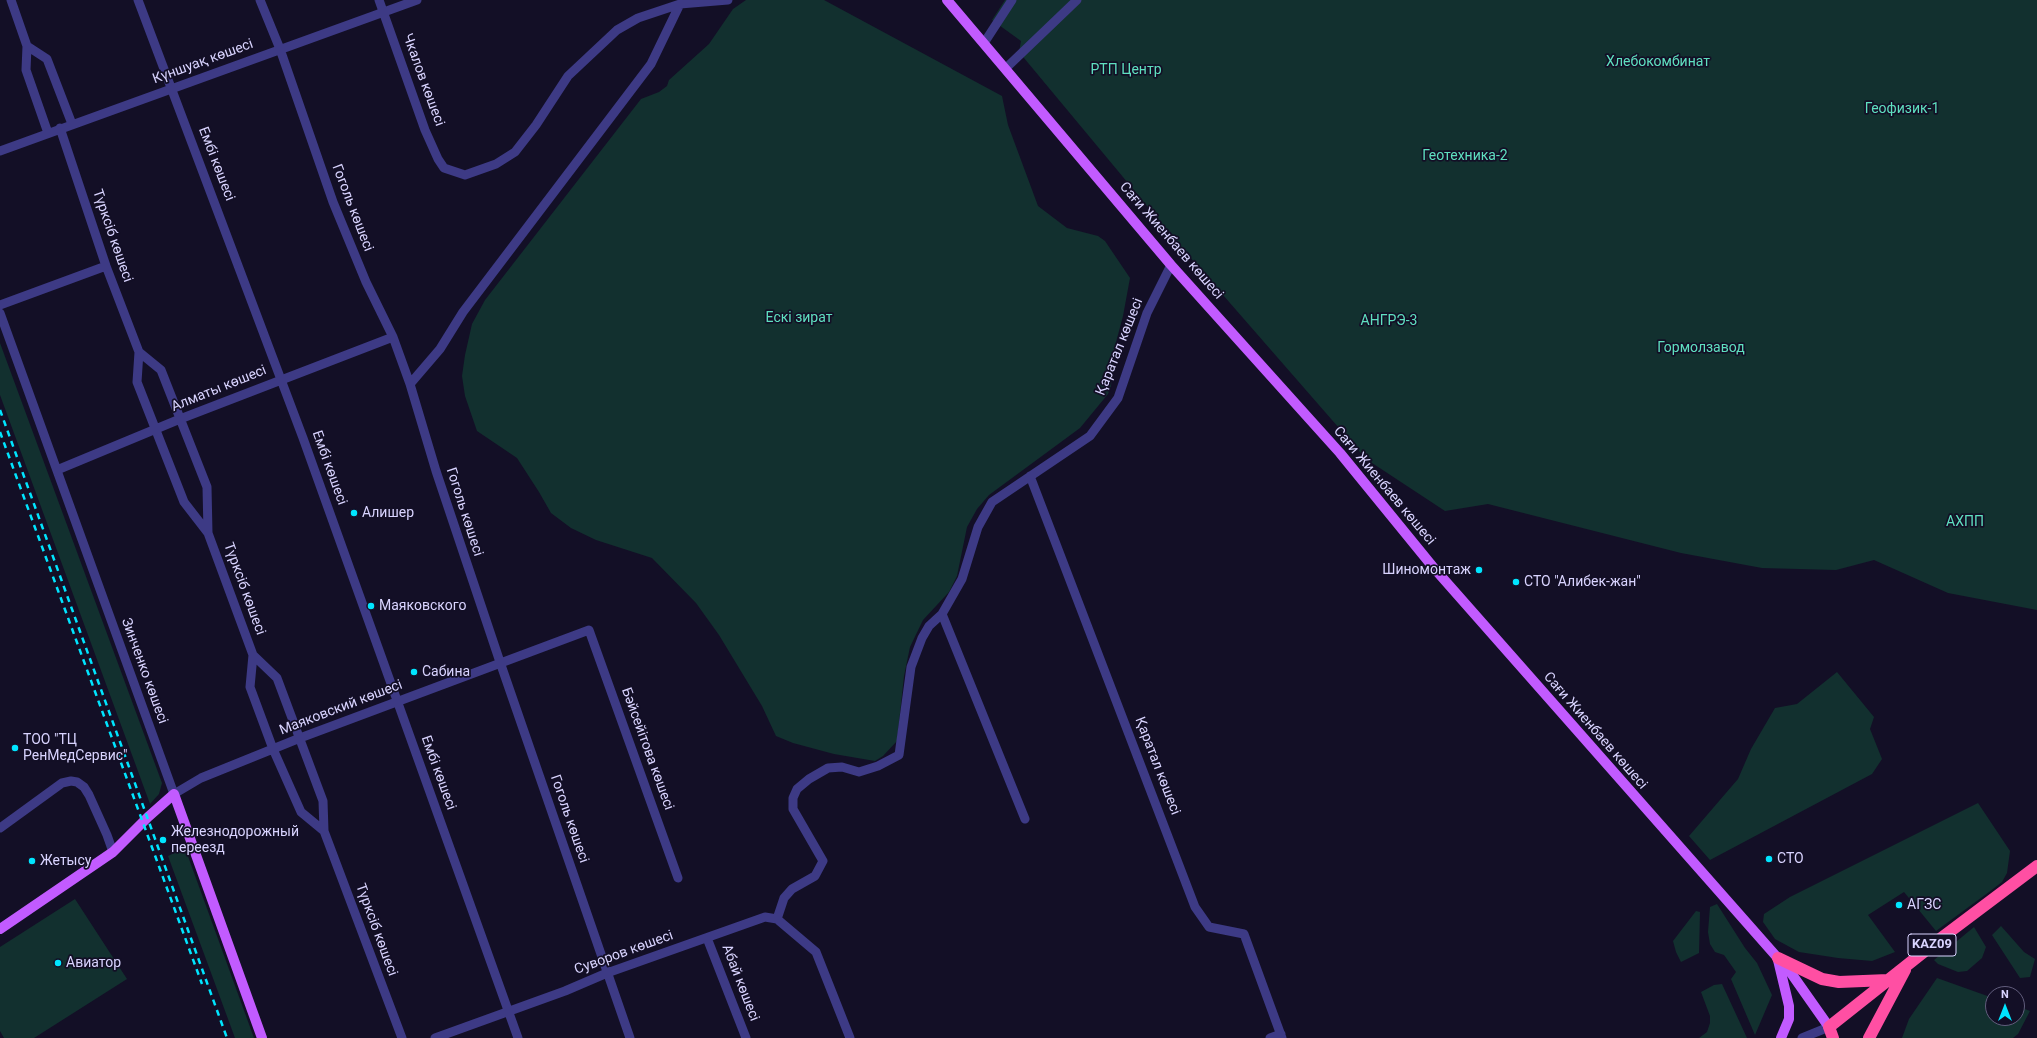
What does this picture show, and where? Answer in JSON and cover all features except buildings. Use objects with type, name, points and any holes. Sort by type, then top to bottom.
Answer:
[{"type":"highway","name":"KAZ09","points":[[1831,1032],[1888,980],[2037,866]]},
{"type":"highway","points":[[1778,958],[1822,979],[1839,982],[1888,980]]},
{"type":"highway","name":"KAZ09","points":[[1869,1038],[1907,966]]},
{"type":"main road","name":"Сағи Жиенбаев көшесі","points":[[947,0],[1171,264],[1340,453],[1433,567],[1778,958],[1801,985],[1831,1032]]},
{"type":"main road","points":[[0,929],[113,852],[148,816],[174,794]]},
{"type":"main road","name":"Зинченко көшесі","points":[[174,794],[262,1038]]},
{"type":"main road","points":[[1778,958],[1789,1006],[1789,1019],[1781,1038]]},
{"type":"street","points":[[11,0],[27,46],[26,70],[48,133]]},
{"type":"street","name":"Ембі көшесі","points":[[138,0],[282,379],[518,1038]]},
{"type":"street","name":"Гоголь көшесі","points":[[260,0],[280,49],[333,202],[366,282],[393,337],[410,384],[436,471],[500,662],[630,1038]]},
{"type":"street","name":"Чкалов көшесі","points":[[379,0],[425,130],[444,168],[465,175],[489,167],[515,152],[536,125],[568,76],[617,30],[638,18],[678,2]]},
{"type":"street","name":"Күншуақ көшесі","points":[[0,151],[417,0]]},
{"type":"street","points":[[410,384],[440,349],[468,305],[651,64],[678,2],[728,0]]},
{"type":"street","points":[[984,43],[1012,0]]},
{"type":"street","points":[[1006,68],[1077,0]]},
{"type":"street","points":[[27,46],[47,59],[72,124]]},
{"type":"street","name":"Түрксіб көшесі","points":[[60,128],[106,266],[139,352],[137,382],[184,502],[208,533],[253,655],[250,687],[301,812],[324,831]]},
{"type":"street","name":"Қаратал көшесі","points":[[777,919],[784,898],[792,889],[815,876],[823,861],[794,809],[793,798],[797,788],[828,768],[842,767],[859,772],[878,766],[899,755],[911,667],[922,638],[929,626],[942,614],[962,579],[978,527],[992,502],[1090,436],[1118,398],[1148,313],[1171,264]]},
{"type":"street","points":[[0,305],[106,266]]},
{"type":"street","name":"Зинченко көшесі","points":[[0,313],[174,794]]},
{"type":"street","name":"Алматы көшесі","points":[[57,470],[180,419],[393,337]]},
{"type":"street","name":"Түрксіб көшесі","points":[[139,352],[161,370],[207,487],[208,533]]},
{"type":"street","name":"Қаратал көшесі","points":[[1030,476],[1195,907],[1209,927],[1244,934],[1281,1036]]},
{"type":"street","points":[[942,614],[1025,818]]},
{"type":"street","name":"Маяковский көшесі","points":[[174,794],[201,778],[300,738],[589,630]]},
{"type":"street","name":"Бәйсейітова көшесі","points":[[589,630],[678,878]]},
{"type":"street","name":"Түрксіб көшесі","points":[[253,655],[277,678],[323,801],[324,831],[402,1038]]},
{"type":"street","points":[[0,828],[62,783],[71,780],[84,787],[107,835],[113,852]]},
{"type":"street","name":"Суворов көшесі","points":[[435,1038],[508,1012],[607,973],[765,917],[777,919]]},
{"type":"street","points":[[777,919],[816,952],[850,1038]]},
{"type":"street","name":"Абай көшесі","points":[[707,938],[746,1038]]},
{"type":"street","points":[[1802,1038],[1831,1032]]},
{"type":"street","points":[[1270,1038],[1281,1036]]},
{"type":"green space","name":"Ескі зират","points":[[746,0],[824,0],[1002,96],[1008,125],[1038,206],[1067,228],[1098,236],[1105,241],[1130,278],[1123,316],[1115,346],[1111,386],[1108,394],[1080,428],[989,495],[977,509],[967,527],[957,576],[949,592],[923,620],[910,647],[904,676],[897,741],[883,756],[875,761],[834,754],[793,743],[776,736],[762,706],[719,635],[696,603],[652,558],[596,540],[571,528],[551,513],[517,458],[477,431],[465,396],[462,376],[465,355],[472,324],[485,300],[641,99],[659,92],[667,86],[669,80],[709,44],[733,9]]},
{"type":"green space","points":[[1005,0],[2037,0],[2037,610],[1948,593],[1874,560],[1836,570],[1762,568],[1681,553],[1488,504],[1445,511],[1366,459],[1182,248],[1019,52],[1021,41],[992,20]]},
{"type":"green space","points":[[0,343],[162,783],[159,794],[150,804],[0,395]]},
{"type":"green space","points":[[1837,672],[1874,717],[1870,729],[1882,759],[1872,774],[1710,860],[1689,836],[1738,779],[1751,749],[1775,708],[1797,704]]},
{"type":"green space","points":[[1978,803],[2010,851],[2007,873],[2002,882],[1936,931],[1904,892],[1868,915],[1895,952],[1872,961],[1799,952],[1775,939],[1763,922],[1764,914],[1790,897]]},
{"type":"green space","points":[[185,848],[254,1038],[235,1038],[168,856]]},
{"type":"green space","name":"Авиатор","points":[[75,899],[127,979],[34,1038],[4,1038],[0,1031],[0,947]]},
{"type":"green space","points":[[1717,904],[1745,948],[1757,963],[1772,995],[1755,1035],[1731,979],[1736,972],[1724,955],[1715,952],[1710,944],[1708,932],[1710,907]]},
{"type":"green space","points":[[1696,911],[1700,912],[1699,953],[1681,962],[1673,941]]},
{"type":"green space","points":[[2001,926],[2024,952],[2035,959],[2030,977],[2020,978],[1992,935]]},
{"type":"green space","points":[[1974,927],[1986,947],[1982,958],[1967,971],[1958,972],[1938,964],[1934,960]]},
{"type":"green space","points":[[1937,978],[1985,995],[1985,1026],[2022,1026],[2018,1034],[2013,1038],[1902,1038],[1909,1019]]},
{"type":"green space","points":[[1722,984],[1747,1038],[1699,1038],[1707,1032],[1710,1023],[1710,1016],[1701,992],[1714,985]]},
{"type":"green space","points":[[2025,1009],[2030,1011],[2025,1021]]},
{"type":"railway","points":[[0,410],[227,1038]]},
{"type":"railway","points":[[0,432],[202,984]]},
{"type":"place","name":"Алишер","points":[[354,513]]},
{"type":"place","name":"Шиномонтаж","points":[[1479,570]]},
{"type":"place","name":"СТО \"Алибек-жан\"","points":[[1516,582]]},
{"type":"place","name":"Маяковского","points":[[371,606]]},
{"type":"place","name":"Сабина","points":[[414,672]]},
{"type":"place","name":"ТОО \"ТЦ РенМедСервис\"","points":[[15,748]]},
{"type":"place","name":"Железнодорожный переезд","points":[[163,840]]},
{"type":"place","name":"СТО","points":[[1769,859]]},
{"type":"place","name":"Жетысу","points":[[32,861]]},
{"type":"place","name":"АГЗС","points":[[1899,905]]},
{"type":"place","name":"Авиатор","points":[[58,963]]},
{"type":"park label","name":"Хлебокомбинат","points":[[1658,62]]},
{"type":"park label","name":"РТП Центр","points":[[1126,70]]},
{"type":"park label","name":"Геофизик-1","points":[[1902,109]]},
{"type":"park label","name":"Геотехника-2","points":[[1465,156]]},
{"type":"park label","name":"АНГРЭ-3","points":[[1389,321]]},
{"type":"park label","name":"Гормолзавод","points":[[1701,348]]},
{"type":"park label","name":"АХПП","points":[[1965,522]]}]
